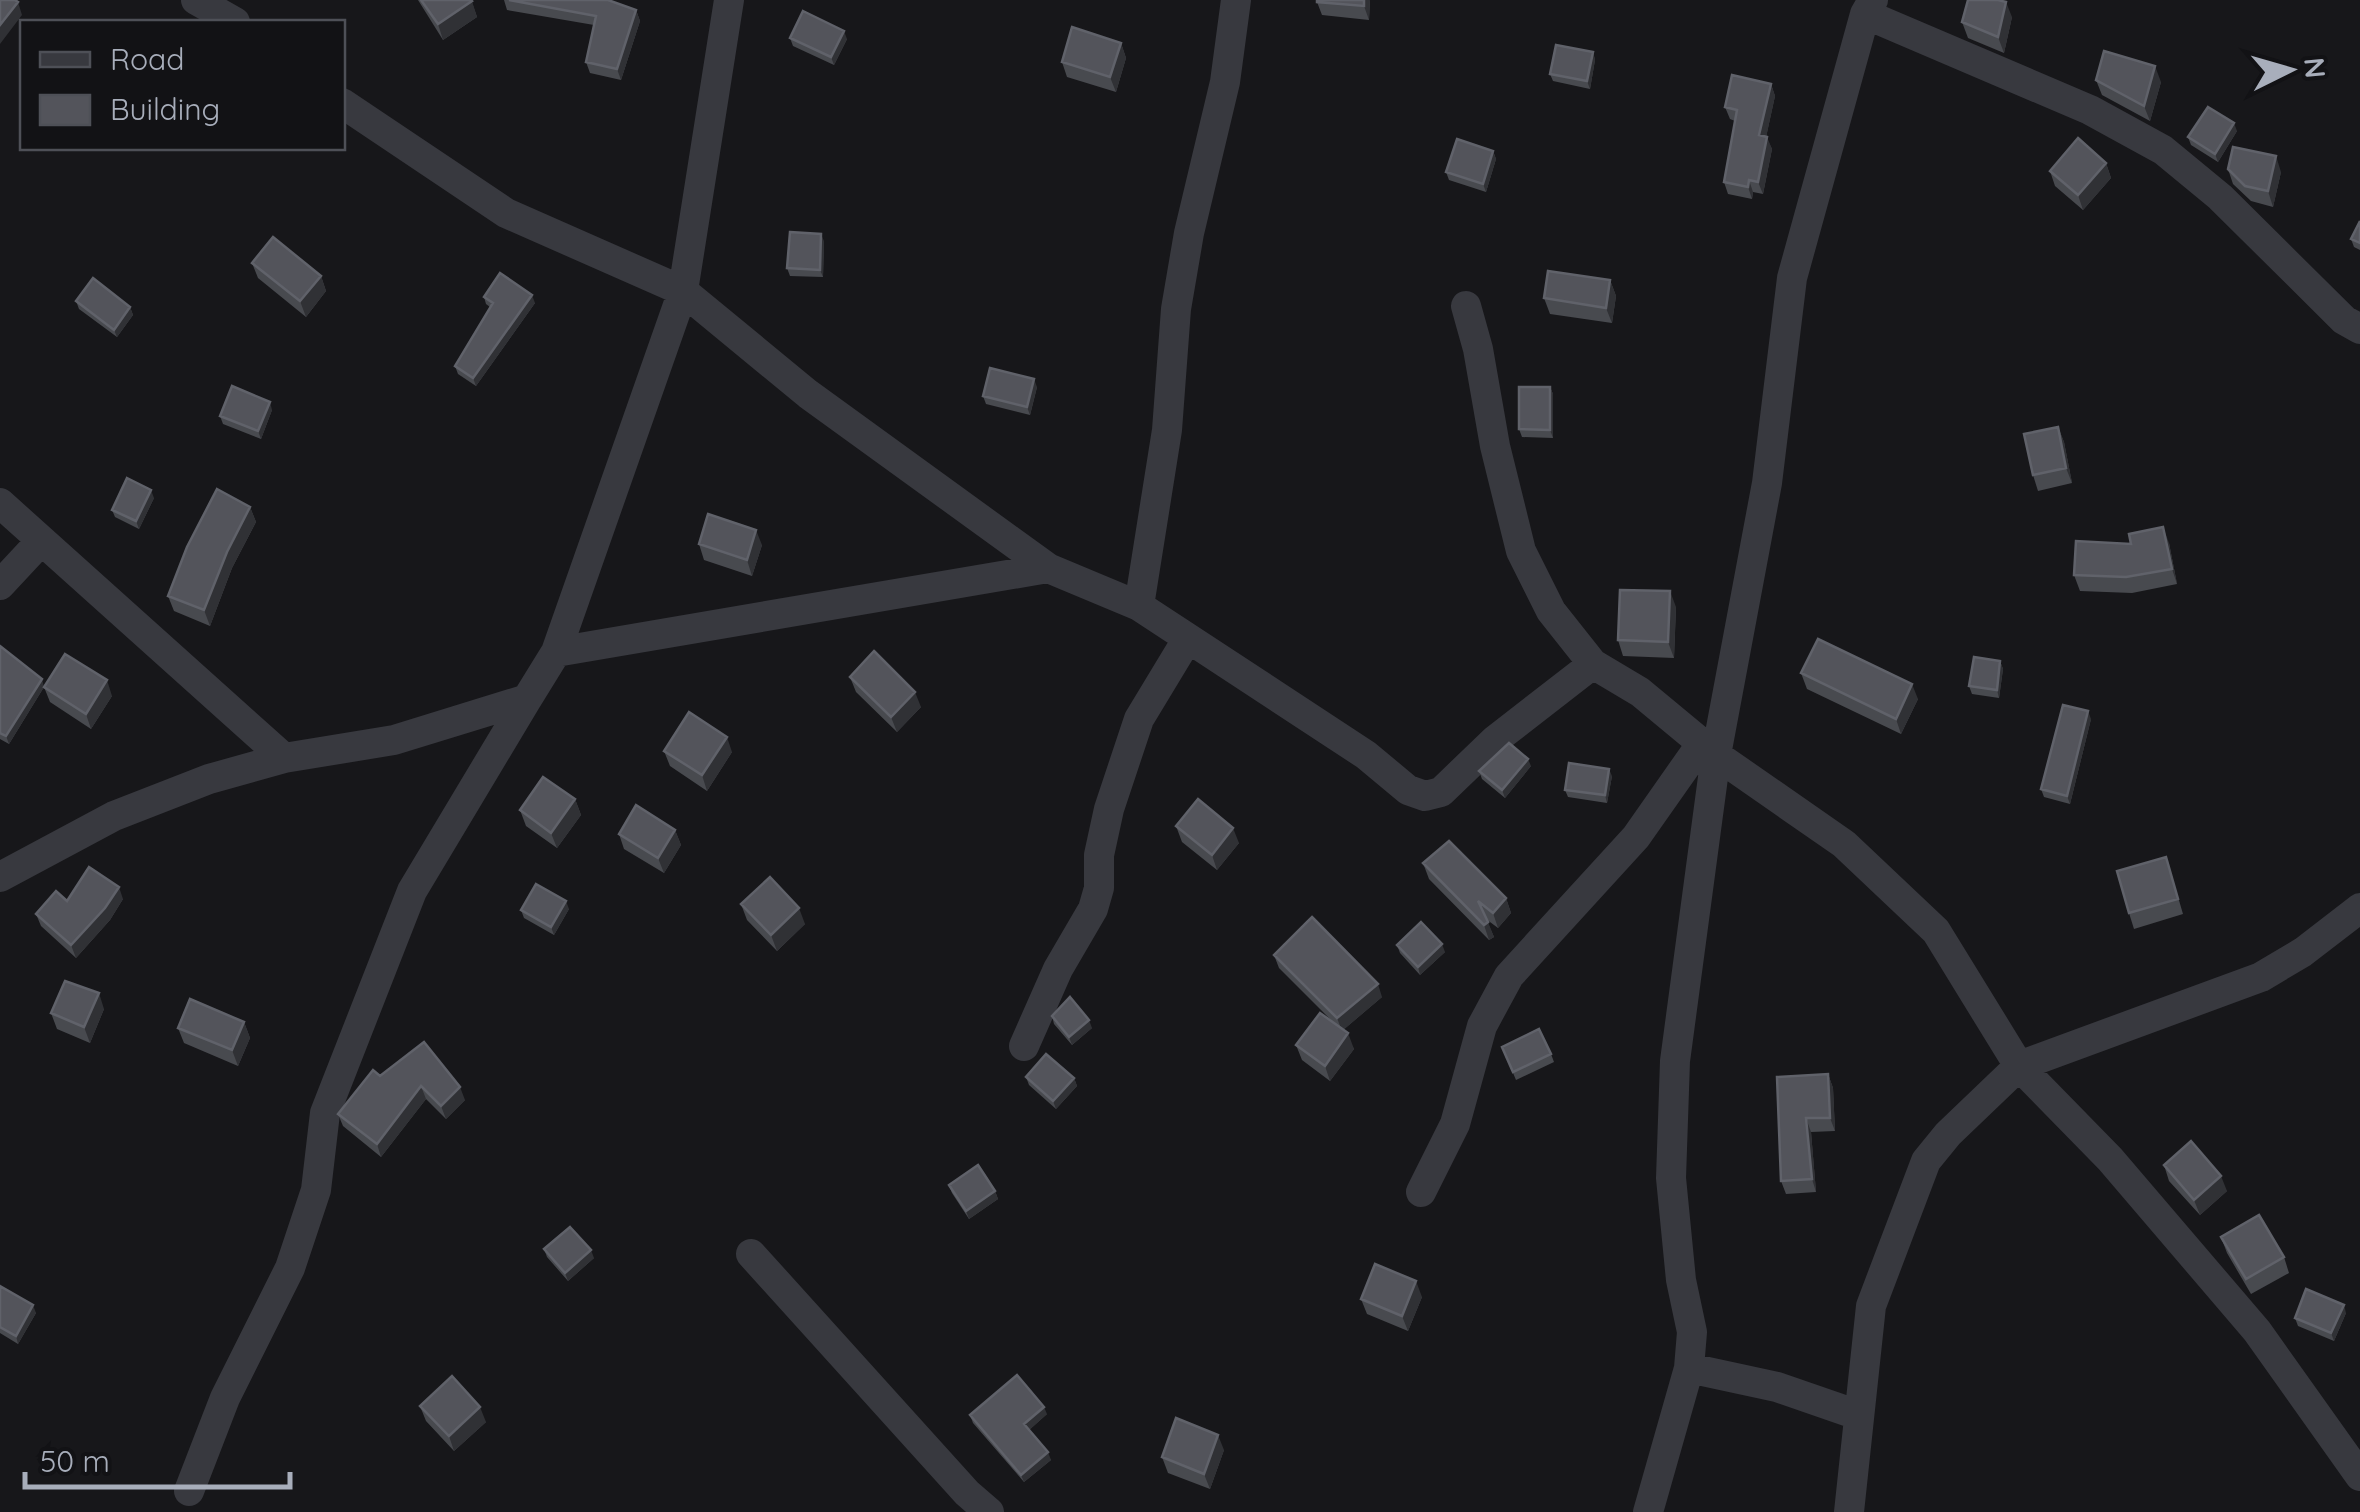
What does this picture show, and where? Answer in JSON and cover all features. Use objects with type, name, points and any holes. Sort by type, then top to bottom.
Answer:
[{"type":"street","points":[[196,0],[231,20]]},
{"type":"street","points":[[188,1491],[225,1398],[290,1268],[316,1190],[324,1113],[412,890],[556,652],[683,291],[729,0]]},
{"type":"street","points":[[1139,606],[1167,430],[1176,309],[1189,233],[1225,82],[1236,0]]},
{"type":"street","points":[[1648,1512],[1689,1368],[1692,1332],[1681,1280],[1672,1178],[1675,1061],[1709,749],[1767,483],[1792,278],[1869,7],[2090,110],[2163,150],[2220,197],[2344,320],[2360,330]]},
{"type":"street","points":[[345,105],[506,214],[683,291],[808,394],[1048,568],[1139,606],[1366,755],[1408,790],[1425,796],[1441,792],[1495,740],[1593,664]]},
{"type":"street","points":[[1466,306],[1521,551],[1551,611],[1593,664],[1640,692],[1709,749],[1844,844],[1936,931],[2019,1066],[2110,1159],[2245,1316],[2360,1476]]},
{"type":"street","points":[[0,503],[284,758]]},
{"type":"street","points":[[0,586],[41,541]]},
{"type":"street","points":[[556,652],[1048,568]]},
{"type":"street","points":[[1024,1046],[1058,970],[1093,909],[1109,809],[1140,719],[1188,638]]},
{"type":"street","points":[[0,877],[114,816],[209,779],[284,758],[394,740],[528,699]]},
{"type":"street","points":[[1420,1192],[1455,1124],[1482,1026],[1509,976],[1636,837],[1709,749]]},
{"type":"street","points":[[1849,1512],[1871,1306],[1926,1160],[2019,1066],[2260,977],[2302,952],[2360,908]]},
{"type":"street","points":[[751,1254],[967,1493],[989,1512]]},
{"type":"street","points":[[1689,1368],[1777,1387],[1858,1415]]},
{"type":"building","points":[[0,0],[18,2],[0,25]]},
{"type":"building","points":[[421,0],[471,0],[472,1],[438,24]]},
{"type":"building","points":[[509,0],[608,0],[636,10],[617,69],[586,62],[596,16]]},
{"type":"building","points":[[1364,0],[1364,6],[1317,2]]},
{"type":"building","points":[[1968,0],[2006,2],[1998,37],[1962,22]]},
{"type":"building","points":[[803,11],[844,31],[831,57],[790,38]]},
{"type":"building","points":[[1072,27],[1121,43],[1110,77],[1062,62]]},
{"type":"building","points":[[1556,45],[1593,52],[1587,81],[1550,74]]},
{"type":"building","points":[[2104,51],[2155,66],[2144,106],[2096,80]]},
{"type":"building","points":[[1732,75],[1771,84],[1759,135],[1767,137],[1758,182],[1749,180],[1748,187],[1724,182],[1737,110],[1725,107]]},
{"type":"building","points":[[2208,107],[2234,123],[2215,154],[2188,137]]},
{"type":"building","points":[[2078,138],[2106,163],[2078,195],[2050,171]]},
{"type":"building","points":[[1457,139],[1493,151],[1483,184],[1446,172]]},
{"type":"building","points":[[2233,147],[2276,156],[2268,191],[2245,186],[2228,169]]},
{"type":"building","points":[[2360,221],[2360,243],[2351,239]]},
{"type":"building","points":[[790,232],[821,234],[820,270],[787,268]]},
{"type":"building","points":[[273,237],[321,276],[300,301],[252,263]]},
{"type":"building","points":[[1548,271],[1610,280],[1606,308],[1544,298]]},
{"type":"building","points":[[500,273],[532,295],[473,378],[455,366],[493,303],[484,297]]},
{"type":"building","points":[[93,278],[130,307],[114,330],[76,301]]},
{"type":"building","points":[[990,368],[1034,379],[1027,407],[983,396]]},
{"type":"building","points":[[232,386],[270,402],[258,431],[220,416]]},
{"type":"building","points":[[1519,387],[1550,387],[1550,430],[1519,429]]},
{"type":"building","points":[[2058,427],[2066,468],[2033,475],[2024,434]]},
{"type":"building","points":[[127,478],[151,490],[136,521],[112,510]]},
{"type":"building","points":[[217,489],[250,507],[204,610],[168,596],[187,547]]},
{"type":"building","points":[[708,514],[756,530],[747,560],[699,544]]},
{"type":"building","points":[[2163,527],[2172,569],[2126,577],[2074,575],[2076,541],[2131,544],[2129,534]]},
{"type":"building","points":[[1620,590],[1670,591],[1668,642],[1618,640]]},
{"type":"building","points":[[1818,639],[1912,684],[1896,719],[1801,673]]},
{"type":"building","points":[[0,646],[42,679],[6,736],[0,733]]},
{"type":"building","points":[[874,651],[915,692],[891,717],[850,677]]},
{"type":"building","points":[[65,654],[107,680],[86,714],[44,687]]},
{"type":"building","points":[[1974,657],[2000,661],[1997,690],[1969,686]]},
{"type":"building","points":[[2063,705],[2088,711],[2067,796],[2041,789]]},
{"type":"building","points":[[689,712],[727,737],[702,775],[664,751]]},
{"type":"building","points":[[1509,743],[1528,759],[1502,790],[1479,771]]},
{"type":"building","points":[[1569,763],[1609,769],[1605,795],[1565,790]]},
{"type":"building","points":[[543,777],[575,799],[551,833],[520,810]]},
{"type":"building","points":[[1198,799],[1233,828],[1212,855],[1176,826]]},
{"type":"building","points":[[636,805],[675,830],[658,858],[619,834]]},
{"type":"building","points":[[1449,841],[1506,898],[1493,913],[1478,901],[1488,922],[1484,925],[1423,863]]},
{"type":"building","points":[[2166,857],[2178,899],[2129,913],[2117,871]]},
{"type":"building","points":[[89,867],[119,887],[71,945],[36,914],[56,891],[67,901]]},
{"type":"building","points":[[770,877],[799,908],[771,935],[741,904]]},
{"type":"building","points":[[536,884],[566,901],[551,927],[521,910]]},
{"type":"building","points":[[1312,917],[1378,984],[1337,1018],[1274,955]]},
{"type":"building","points":[[1421,922],[1442,944],[1418,967],[1397,945]]},
{"type":"building","points":[[65,981],[99,993],[84,1027],[51,1013]]},
{"type":"building","points":[[1070,997],[1089,1020],[1069,1037],[1052,1016]]},
{"type":"building","points":[[190,999],[244,1022],[232,1050],[178,1028]]},
{"type":"building","points":[[1320,1013],[1348,1033],[1325,1066],[1296,1045]]},
{"type":"building","points":[[1539,1029],[1551,1054],[1513,1072],[1502,1047]]},
{"type":"building","points":[[424,1042],[460,1087],[441,1106],[421,1086],[377,1144],[338,1114],[373,1070],[380,1076]]},
{"type":"building","points":[[1046,1054],[1074,1078],[1053,1101],[1026,1077]]},
{"type":"building","points":[[1828,1074],[1830,1118],[1806,1118],[1812,1179],[1781,1181],[1777,1077]]},
{"type":"building","points":[[2191,1141],[2221,1176],[2194,1200],[2164,1165]]},
{"type":"building","points":[[978,1165],[995,1191],[966,1211],[949,1185]]},
{"type":"building","points":[[2259,1215],[2284,1257],[2246,1279],[2221,1237]]},
{"type":"building","points":[[570,1227],[591,1250],[565,1273],[544,1249]]},
{"type":"building","points":[[1375,1264],[1416,1281],[1402,1316],[1361,1299]]},
{"type":"building","points":[[0,1286],[33,1305],[16,1336],[0,1327]]},
{"type":"building","points":[[2306,1289],[2344,1305],[2331,1333],[2295,1318]]},
{"type":"building","points":[[1017,1375],[1044,1407],[1024,1424],[1048,1452],[1021,1475],[970,1415]]},
{"type":"building","points":[[452,1376],[480,1407],[449,1436],[420,1406]]},
{"type":"building","points":[[1176,1418],[1218,1435],[1204,1474],[1162,1457]]}]
